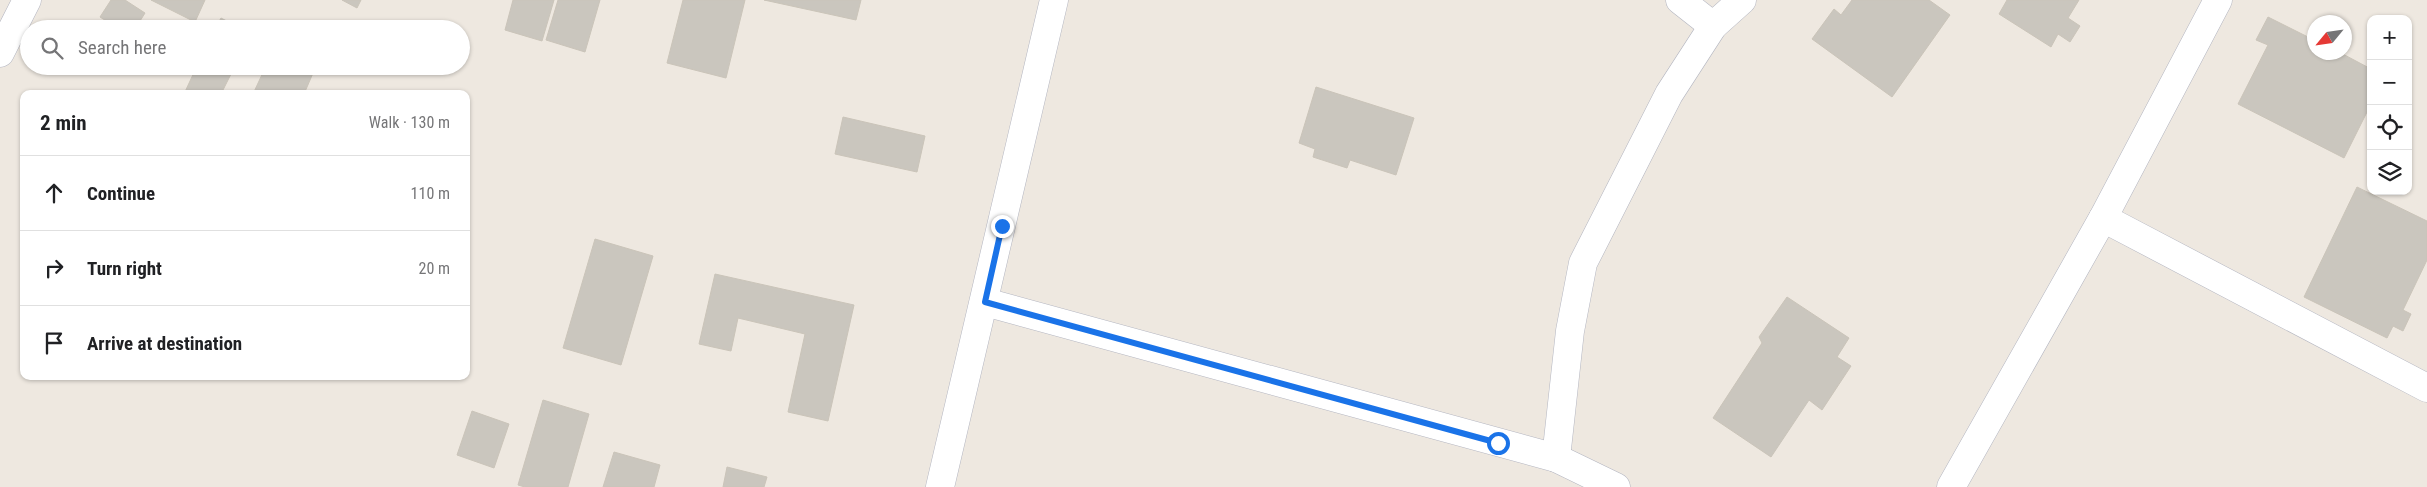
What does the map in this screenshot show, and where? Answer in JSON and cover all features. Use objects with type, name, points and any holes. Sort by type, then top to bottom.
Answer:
[{"type":"street","points":[[0,52],[27,0]]},
{"type":"street","points":[[940,487],[985,302],[1054,0]]},
{"type":"street","points":[[1680,0],[1713,26]]},
{"type":"street","points":[[1556,458],[1570,331],[1583,263],[1668,94],[1713,26],[1742,0]]},
{"type":"street","points":[[1951,487],[2103,218],[2218,0]]},
{"type":"street","points":[[2103,218],[2427,388]]},
{"type":"street","points":[[985,302],[1556,458],[1616,487]]},
{"type":"building","points":[[111,0],[125,0],[145,13],[141,20],[105,20],[100,17]]},
{"type":"building","points":[[151,0],[205,0],[196,20],[191,20]]},
{"type":"building","points":[[342,0],[361,0],[357,8]]},
{"type":"building","points":[[513,0],[554,0],[542,41],[505,30]]},
{"type":"building","points":[[558,0],[600,0],[585,52],[546,40]]},
{"type":"building","points":[[683,0],[745,0],[726,78],[667,63]]},
{"type":"building","points":[[764,0],[861,0],[856,20]]},
{"type":"building","points":[[1852,0],[1929,0],[1950,15],[1892,97],[1812,39],[1834,9],[1841,15]]},
{"type":"building","points":[[2007,0],[2079,0],[2068,18],[2080,26],[2070,42],[2058,34],[2051,47],[1999,14]]},
{"type":"building","points":[[2268,17],[2307,36],[2307,60],[2352,59],[2367,67],[2367,112],[2344,158],[2238,104],[2268,45],[2256,40]]},
{"type":"building","points":[[193,75],[230,75],[223,90],[186,90]]},
{"type":"building","points":[[262,75],[312,75],[306,90],[255,90]]},
{"type":"building","points":[[1316,87],[1414,118],[1396,175],[1350,160],[1347,168],[1313,157],[1315,149],[1299,143]]},
{"type":"building","points":[[843,117],[925,136],[917,172],[835,154]]},
{"type":"building","points":[[2357,187],[2367,192],[2367,195],[2373,195],[2427,221],[2427,260],[2403,310],[2411,314],[2403,331],[2393,326],[2387,338],[2304,297]]},
{"type":"building","points":[[595,239],[653,256],[621,365],[563,348]]},
{"type":"building","points":[[715,274],[854,305],[828,421],[788,412],[805,334],[738,318],[731,351],[699,344]]},
{"type":"building","points":[[1787,297],[1849,338],[1837,357],[1851,366],[1822,410],[1809,400],[1771,457],[1713,418],[1762,343],[1759,337]]},
{"type":"building","points":[[543,400],[589,414],[568,487],[525,487],[518,485]]},
{"type":"building","points":[[472,411],[509,424],[494,468],[457,455]]},
{"type":"building","points":[[614,452],[660,465],[654,487],[603,487]]},
{"type":"building","points":[[727,467],[767,477],[764,487],[723,487]]},
{"type":"route","points":[[1002,226],[985,302],[1213,363],[1498,443]]}]
